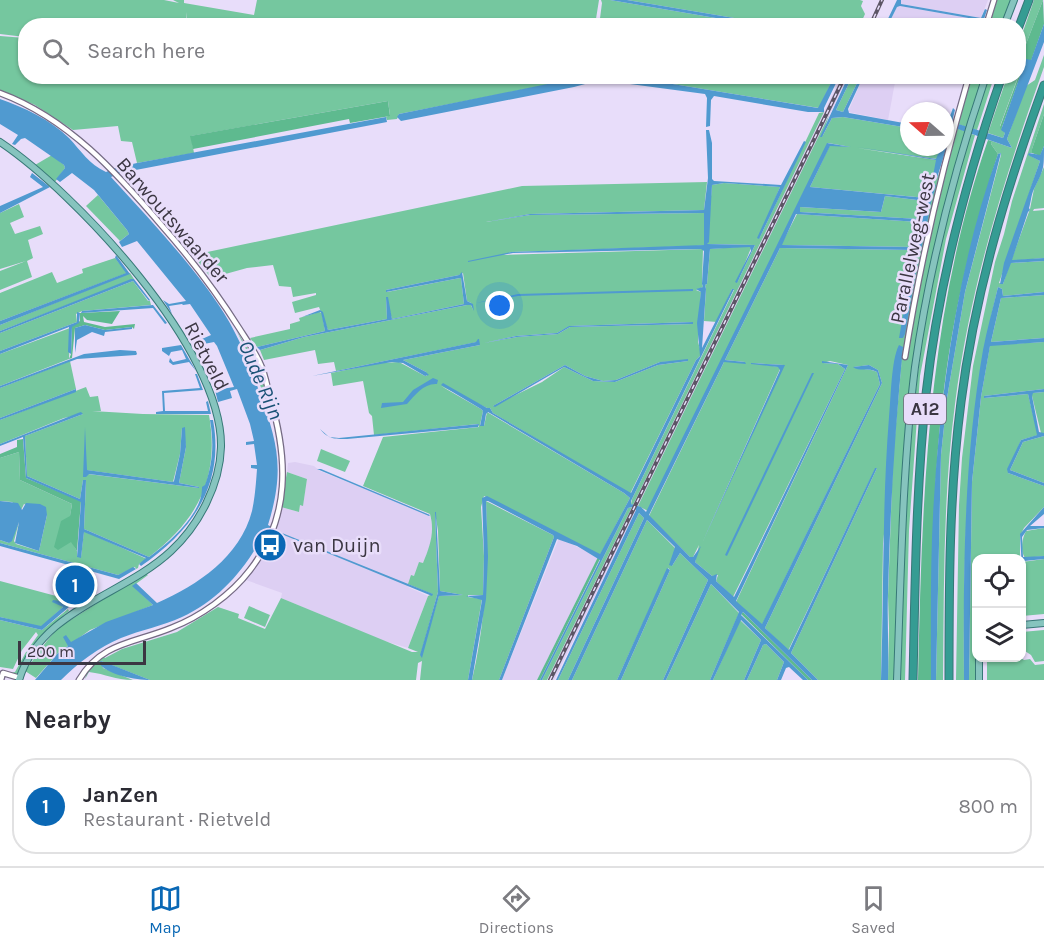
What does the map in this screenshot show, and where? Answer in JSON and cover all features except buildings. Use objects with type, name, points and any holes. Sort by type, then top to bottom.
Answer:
[{"type":"highway","points":[[1022,18],[1029,0]]},
{"type":"highway","name":"A12","points":[[913,680],[916,554],[921,454],[927,393],[947,270],[980,144],[999,84]]},
{"type":"highway","name":"A12","points":[[949,680],[952,496],[961,402],[984,274],[1003,204],[1044,85]]},
{"type":"main road","points":[[1008,18],[1014,0]]},
{"type":"main road","points":[[897,680],[904,489],[915,366],[936,252],[966,138],[984,84]]},
{"type":"main road","name":"Rietveld","points":[[0,142],[32,165],[94,223],[155,299],[189,348],[203,376],[219,425],[221,446],[219,464],[209,495],[196,523],[188,533],[161,559],[75,612],[49,631],[37,646],[20,677]]},
{"type":"main road","points":[[1026,625],[1044,623]]},
{"type":"main road","points":[[979,662],[979,680]]},
{"type":"street","points":[[988,18],[994,0]]},
{"type":"street","name":"Parallelweg-west","points":[[906,357],[923,254],[967,84]]},
{"type":"street","name":"Barwoutswaarder","points":[[0,93],[41,113],[88,147],[204,275],[260,363],[275,413],[284,466],[282,486],[271,532],[261,554],[242,580],[213,604],[171,628],[111,648],[89,665],[80,680]]},
{"type":"street","points":[[1,680],[3,673],[20,677]]},
{"type":"shaded area","points":[[901,0],[988,0],[981,18],[901,4]]},
{"type":"shaded area","points":[[900,6],[969,18],[892,18],[897,7]]},
{"type":"shaded area","points":[[838,84],[845,84],[638,506],[633,505]]},
{"type":"shaded area","points":[[860,84],[895,84],[888,120],[848,112]]},
{"type":"shaded area","points":[[288,463],[314,466],[320,471],[430,515],[433,531],[431,543],[423,564],[408,587],[428,596],[408,648],[381,640],[281,598],[282,593],[246,580],[269,545],[281,507],[299,512],[300,505],[303,505],[307,479],[287,472]]},
{"type":"shaded area","points":[[632,507],[636,510],[587,613],[554,680],[547,680]]},
{"type":"shaded area","points":[[559,538],[598,557],[537,680],[502,680]]},
{"type":"green space","points":[[0,0],[164,0],[179,3],[173,0],[184,0],[184,3],[254,15],[257,0],[599,0],[596,18],[187,18],[187,12],[187,18],[18,18],[18,36],[0,34]]},
{"type":"green space","points":[[601,0],[610,0],[716,18],[600,18]]},
{"type":"green space","points":[[627,0],[860,0],[863,1],[861,6],[865,14],[863,18],[734,18]]},
{"type":"green space","points":[[997,0],[1011,0],[1004,18],[991,18]]},
{"type":"green space","points":[[1034,0],[1043,0],[1026,44],[1026,23]]},
{"type":"green space","points":[[1043,0],[1044,24],[1031,61],[1026,60],[1026,44]]},
{"type":"green space","points":[[0,36],[18,37],[18,84],[551,84],[399,114],[397,119],[387,120],[386,117],[390,115],[388,101],[191,136],[194,153],[137,163],[132,142],[121,141],[118,126],[73,130],[35,105],[0,90]]},
{"type":"green space","points":[[1044,55],[1044,67],[1015,150],[990,233],[961,360],[951,438],[946,507],[943,680],[936,680],[941,455],[947,398],[965,292],[1001,155],[991,144],[992,141],[1012,148],[1007,139],[1026,86],[1035,80]]},
{"type":"green space","points":[[673,84],[831,84],[819,108]]},
{"type":"green space","points":[[849,84],[857,84],[843,112],[836,110]]},
{"type":"green space","points":[[970,84],[981,84],[966,127],[958,124]]},
{"type":"green space","points":[[987,84],[992,84],[977,130],[972,129]]},
{"type":"green space","points":[[1005,84],[1015,84],[1000,126],[1005,133],[1003,138],[988,133]]},
{"type":"green space","points":[[1016,84],[1017,84],[1001,130],[1000,127]]},
{"type":"green space","points":[[388,101],[390,116],[350,123],[349,119],[193,149],[190,136]]},
{"type":"green space","points":[[1044,104],[1044,114],[1032,153],[1029,153],[1040,161],[999,283],[1003,284],[1010,263],[1044,261],[1044,292],[1003,296],[1002,289],[998,287],[987,336],[973,433],[964,581],[964,680],[956,680],[959,505],[973,366],[995,262],[1012,201]]},
{"type":"green space","points":[[824,112],[633,505],[631,504],[632,499],[734,290],[732,289],[717,322],[704,321],[705,285],[707,284],[710,249],[750,246],[737,283],[755,245],[707,244],[712,185],[724,183],[780,187],[759,239],[819,113]]},
{"type":"green space","points":[[1044,114],[1044,146],[1040,156],[1032,153],[1032,149]]},
{"type":"green space","points":[[829,115],[822,137],[832,118],[843,117],[900,126],[900,154],[857,148],[936,160],[937,178],[944,156],[954,156],[954,128],[965,131],[930,275],[912,384],[901,486],[894,680],[888,680],[888,596],[893,457],[903,346],[883,544],[881,680],[818,680],[791,653],[877,468],[788,651],[765,628],[882,383],[878,370],[869,365],[854,367],[877,372],[880,384],[762,625],[736,602],[848,365],[830,361],[823,363],[838,364],[845,369],[733,597],[716,581],[718,575],[712,576],[695,562],[699,545],[693,557],[690,557],[649,516],[724,362],[745,362],[725,360],[780,248],[913,250],[915,253],[915,247],[781,245],[797,214],[922,224],[922,212],[919,219],[800,212],[800,207],[881,212],[885,196],[925,201],[925,204],[927,198],[810,187],[830,145],[851,147],[828,143],[648,511],[638,506]],"holes":[[[751,363],[784,365],[703,541],[780,369]]]},
{"type":"green space","points":[[971,134],[975,135],[946,239],[920,376],[909,530],[905,680],[900,680],[905,542],[914,404],[935,267],[950,200]]},
{"type":"green space","points":[[988,140],[992,141],[991,144],[998,154],[980,212],[959,300],[948,359],[940,425],[933,534],[931,680],[918,680],[926,475],[940,339],[952,272],[968,206]]},
{"type":"green space","points":[[52,155],[65,168],[55,182],[35,165]]},
{"type":"green space","points":[[915,156],[938,156],[937,159]]},
{"type":"green space","points":[[1044,167],[1044,208],[1033,211],[1044,210],[1044,258],[1011,261],[1030,209],[1034,189]]},
{"type":"green space","points":[[707,182],[704,210],[530,214],[486,222],[530,215],[704,213],[706,242],[704,245],[511,252],[503,255],[703,249],[703,287],[696,290],[701,292],[698,342],[700,356],[630,494],[493,413],[490,408],[441,386],[483,411],[480,425],[484,426],[487,412],[630,498],[600,555],[484,496],[481,507],[484,556],[483,595],[468,595],[468,597],[482,599],[468,680],[420,680],[422,661],[418,663],[416,680],[150,680],[101,661],[103,668],[133,680],[89,672],[85,679],[87,672],[103,656],[105,658],[122,649],[177,632],[218,607],[239,614],[238,618],[265,629],[281,598],[412,652],[418,652],[408,648],[428,596],[432,594],[408,584],[411,575],[414,576],[419,562],[423,563],[428,551],[432,533],[430,514],[363,486],[383,437],[479,427],[478,424],[374,435],[372,416],[369,413],[363,381],[333,386],[331,373],[381,363],[399,362],[427,376],[426,372],[403,360],[480,345],[477,342],[336,371],[334,362],[318,364],[315,350],[264,360],[260,350],[304,337],[467,305],[471,305],[473,310],[471,303],[467,301],[463,273],[386,290],[387,292],[461,278],[464,304],[392,319],[386,297],[387,319],[328,330],[319,307],[295,313],[292,302],[316,295],[316,293],[293,297],[291,287],[279,286],[273,265],[247,268],[211,278],[193,255],[522,186]],"holes":[[[693,322],[693,324],[570,327],[558,334],[517,337],[484,343],[516,336],[557,333],[570,326]],[[688,361],[658,365],[615,382],[593,381],[564,367],[542,382],[493,406],[565,365],[585,376],[603,381],[616,380],[660,362]],[[435,512],[440,591],[463,595],[439,596],[420,657],[438,592]]]},
{"type":"green space","points":[[98,195],[129,234],[120,241],[86,206]]},
{"type":"green space","points":[[19,204],[24,217],[10,223],[15,234],[40,226],[43,234],[28,240],[33,258],[27,261],[32,277],[0,290],[0,271],[26,261],[0,269],[0,213]]},
{"type":"green space","points":[[115,258],[127,273],[0,321],[0,293],[52,272],[57,283],[83,273],[82,269]]},
{"type":"green space","points":[[130,273],[134,279],[0,331],[0,325]]},
{"type":"green space","points":[[133,281],[151,305],[82,311],[76,314],[77,322],[0,351],[0,333]]},
{"type":"green space","points":[[1044,295],[1044,338],[991,342],[1001,298]]},
{"type":"green space","points":[[120,311],[112,324],[87,320],[83,316],[84,322],[105,327],[135,324],[134,329],[132,327],[105,330],[85,325],[75,328],[72,358],[69,359],[72,326],[80,321],[80,313]]},
{"type":"green space","points":[[322,313],[325,331],[257,347],[250,338],[290,329],[290,324],[300,321],[299,318]]},
{"type":"green space","points":[[70,328],[69,359],[0,386],[0,354]]},
{"type":"green space","points":[[236,330],[258,365],[277,430],[248,353]]},
{"type":"green space","points":[[1044,342],[1044,389],[984,396],[984,398],[1028,394],[1038,435],[1021,440],[1008,473],[1044,486],[1044,507],[1024,528],[1020,536],[1020,554],[972,554],[972,662],[977,662],[977,680],[969,680],[972,482],[981,397],[990,345]]},
{"type":"green space","points":[[70,361],[76,389],[0,418],[0,388]]},
{"type":"green space","points":[[86,387],[90,397],[98,396],[101,411],[92,411],[209,415],[212,437],[208,477],[202,495],[181,528],[149,557],[84,529],[86,480],[83,480],[80,499],[27,476],[25,436],[83,414],[64,418],[0,444],[0,420]],"holes":[[[182,428],[186,447],[179,483],[199,488],[86,475],[86,470],[173,482],[180,454]]]},
{"type":"green space","points":[[1044,392],[1044,433],[1041,433],[1032,393]]},
{"type":"green space","points":[[1044,436],[1044,483],[1010,470],[1023,442]]},
{"type":"green space","points":[[23,439],[26,478],[81,501],[77,551],[71,542],[58,550],[54,547],[61,521],[70,516],[72,504],[20,480],[19,452],[0,458],[0,454],[17,447],[17,440]]},
{"type":"green space","points":[[321,449],[350,461],[345,472],[317,461]]},
{"type":"green space","points":[[19,452],[20,480],[72,504],[70,528],[77,556],[81,557],[84,531],[147,559],[139,564],[138,568],[135,567],[118,575],[0,543],[0,540],[9,543],[19,522],[14,541],[16,544],[39,551],[47,515],[24,504],[21,510],[12,502],[0,501],[0,458]]},
{"type":"green space","points":[[287,472],[307,479],[303,506],[300,505],[299,512],[281,507]]},
{"type":"green space","points":[[486,501],[554,537],[499,680],[472,680],[485,591]]},
{"type":"green space","points":[[632,507],[547,680],[542,680],[628,508]]},
{"type":"green space","points":[[639,513],[644,518],[568,680],[558,680]]},
{"type":"green space","points":[[647,520],[675,548],[672,566],[680,553],[708,580],[663,680],[621,680],[670,570],[668,568],[617,680],[572,680]]},
{"type":"green space","points":[[1044,528],[1044,556],[1026,558],[1026,554],[1023,554],[1022,544],[1026,531]]},
{"type":"green space","points":[[598,557],[600,559],[540,680],[537,680]]},
{"type":"green space","points":[[1044,559],[1044,614],[1026,616],[1026,561]]},
{"type":"green space","points":[[145,573],[148,575],[133,586],[153,605],[90,630],[58,653],[36,678],[25,671],[58,628]]},
{"type":"green space","points":[[0,581],[56,596],[72,606],[62,606],[41,627],[0,617]]},
{"type":"green space","points":[[711,584],[739,613],[710,680],[666,680]]},
{"type":"green space","points":[[249,606],[270,615],[265,627],[244,618]]},
{"type":"green space","points":[[68,609],[69,611],[46,632],[33,648],[17,675],[10,673],[15,672],[38,635],[36,632],[22,650],[13,669],[0,667],[0,620],[42,630]]},
{"type":"green space","points":[[743,612],[812,680],[808,680],[741,614]]},
{"type":"green space","points":[[740,620],[761,640],[744,680],[713,680]]},
{"type":"green space","points":[[1044,630],[1044,661],[1035,662],[1026,652],[1026,632]]},
{"type":"green space","points":[[766,644],[784,662],[777,680],[747,680],[763,645]]},
{"type":"green space","points":[[1030,659],[1035,665],[1044,664],[1044,680],[987,680],[987,662],[1026,662],[1026,660]]},
{"type":"water","points":[[610,0],[627,0],[734,18],[716,18]]},
{"type":"water","points":[[897,0],[901,0],[901,4],[981,18],[969,18],[900,6],[897,7],[892,18],[888,18]]},
{"type":"water","points":[[985,9],[987,10],[984,18],[981,18]]},
{"type":"water","points":[[1044,24],[1044,42],[1007,139],[1012,148],[954,128],[954,123],[1003,138],[1005,133],[1001,130],[1017,84],[1026,84],[1026,59],[1031,60]]},
{"type":"water","points":[[547,84],[585,84],[401,121],[397,117],[399,114]]},
{"type":"water","points":[[630,84],[672,84],[818,108],[830,84],[836,84],[824,112],[808,112],[714,96],[711,100],[710,126],[706,127],[707,98],[705,94]]},
{"type":"water","points":[[845,84],[849,84],[836,110],[843,112],[857,84],[860,84],[848,109],[849,113],[900,122],[900,126],[843,117],[832,118],[820,137]]},
{"type":"water","points":[[0,99],[27,110],[54,125],[90,161],[106,172],[137,163],[386,117],[387,122],[120,173],[111,177],[167,239],[206,287],[225,314],[242,346],[266,409],[275,442],[278,472],[268,525],[282,533],[433,594],[432,596],[274,531],[266,530],[250,557],[231,581],[196,610],[105,646],[89,656],[61,680],[35,680],[58,653],[68,646],[63,637],[66,635],[71,642],[106,622],[153,605],[132,586],[136,583],[157,603],[187,588],[215,568],[238,542],[246,527],[255,495],[257,469],[251,468],[251,465],[257,465],[254,444],[246,445],[246,442],[254,441],[237,389],[230,391],[232,398],[218,402],[215,390],[234,387],[217,346],[214,342],[194,346],[193,343],[211,335],[190,304],[169,306],[172,314],[163,300],[169,304],[186,301],[137,241],[122,247],[119,242],[129,234],[94,190],[72,173],[60,182],[56,179],[65,168],[64,165],[25,138],[15,145],[12,144],[18,135],[0,124]]},
{"type":"water","points":[[706,130],[709,130],[712,143],[712,179],[714,181],[781,185],[804,141],[806,142],[759,239],[757,238],[780,187],[724,183],[712,185],[709,242],[707,244],[755,245],[737,283],[735,282],[751,251],[750,247],[710,249],[707,284],[705,285],[702,348],[734,289],[631,501],[631,504],[641,507],[646,512],[827,143],[851,147],[830,146],[810,187],[926,198],[931,183],[936,185],[930,206],[925,204],[925,201],[885,196],[881,212],[800,207],[800,212],[919,219],[923,211],[929,213],[927,223],[924,224],[796,214],[782,245],[914,247],[919,229],[925,231],[918,254],[913,250],[780,248],[725,360],[746,364],[724,362],[649,515],[690,557],[693,557],[701,546],[695,562],[712,576],[717,574],[716,581],[734,597],[845,369],[838,364],[822,363],[822,361],[848,365],[736,601],[762,624],[880,384],[877,372],[853,367],[869,365],[878,370],[882,383],[765,628],[789,650],[875,468],[877,468],[791,653],[818,680],[812,680],[743,612],[741,615],[808,680],[803,680],[789,667],[786,668],[781,680],[777,680],[784,662],[766,644],[763,645],[747,680],[744,680],[761,640],[741,620],[713,680],[710,680],[739,612],[711,584],[666,680],[663,680],[708,580],[680,553],[672,566],[669,565],[675,547],[647,520],[572,680],[568,680],[644,518],[639,513],[556,680],[636,510],[632,507],[628,508],[540,680],[600,560],[577,546],[557,539],[502,680],[499,680],[554,537],[486,501],[488,557],[486,599],[472,680],[468,680],[482,600],[466,596],[483,595],[482,498],[487,496],[600,554],[630,498],[488,412],[484,426],[480,426],[483,411],[441,385],[443,383],[490,408],[493,413],[631,493],[700,356],[697,323],[701,292],[696,289],[703,287],[704,251],[701,249],[513,253],[468,261],[511,252],[704,245],[704,213],[530,215],[486,222],[530,214],[704,210],[708,178]]},
{"type":"water","points":[[1044,146],[1043,169],[1033,191],[1030,210],[1012,260],[1044,258],[1044,261],[1011,263],[1003,284],[1000,284],[1004,263],[1040,161],[1028,155],[1029,153],[1040,155]]},
{"type":"water","points":[[1001,153],[965,292],[947,398],[941,455],[936,680],[931,680],[933,521],[941,412],[962,280],[984,195],[998,154]]},
{"type":"water","points":[[912,156],[916,156],[936,159],[937,156],[944,156],[937,178],[933,176],[936,160]]},
{"type":"water","points":[[32,173],[50,187],[0,213],[0,206],[43,187],[30,177]]},
{"type":"water","points":[[116,255],[130,274],[0,325],[0,321],[126,273],[115,258]]},
{"type":"water","points":[[913,259],[918,261],[905,334],[903,338],[899,338]]},
{"type":"water","points":[[462,272],[467,301],[473,304],[474,311],[471,305],[467,305],[304,337],[260,350],[257,347],[325,331],[321,312],[302,317],[320,310],[323,312],[328,330],[387,319],[386,297],[388,297],[392,319],[464,304],[461,278],[386,292],[386,290],[459,275]]},
{"type":"water","points":[[134,279],[149,301],[133,281],[0,333],[0,331]]},
{"type":"water","points":[[998,287],[1002,289],[1003,296],[1044,292],[1044,295],[1001,298],[991,342],[1044,338],[1044,342],[990,346],[981,397],[972,482],[969,680],[964,680],[968,473],[983,350]]},
{"type":"water","points":[[693,289],[693,291],[518,296],[476,303],[518,294]]},
{"type":"water","points":[[153,305],[167,323],[165,324],[153,308],[81,313],[82,311]]},
{"type":"water","points":[[77,312],[80,313],[79,323],[72,327],[71,354],[68,352],[69,327],[0,354],[0,351],[77,322]]},
{"type":"water","points":[[693,322],[693,324],[570,327],[558,334],[517,337],[484,343],[516,336],[557,333],[569,326]]},
{"type":"water","points":[[85,325],[105,330],[132,327],[132,329],[105,332],[104,336],[92,332],[77,340],[75,353],[75,328]]},
{"type":"water","points":[[478,339],[480,345],[403,360],[429,375],[425,376],[403,363],[392,362],[312,376],[476,342]]},
{"type":"water","points":[[181,345],[196,371],[189,362],[173,365],[169,362],[170,358],[173,362],[186,359],[182,350],[171,352],[169,356],[162,351],[162,348]]},
{"type":"water","points":[[899,345],[903,347],[890,532],[888,680],[881,680],[887,450],[893,370]]},
{"type":"water","points":[[120,350],[136,351],[137,354],[77,359],[0,388],[0,386],[84,354]]},
{"type":"water","points":[[688,359],[688,361],[658,365],[615,382],[593,381],[564,367],[495,407],[493,406],[565,365],[585,376],[603,381],[616,380],[660,362]]},
{"type":"water","points":[[751,363],[785,365],[703,541],[780,370],[778,367]]},
{"type":"water","points":[[814,373],[727,556],[725,555]]},
{"type":"water","points":[[195,374],[203,390],[164,393],[165,411],[208,411],[206,402],[208,401],[211,414],[156,414],[156,412],[163,411],[162,391],[200,388]]},
{"type":"water","points":[[433,378],[438,380],[437,384],[424,388],[407,404],[381,408],[382,403],[403,402],[413,390]]},
{"type":"water","points":[[76,389],[76,392],[0,420],[0,418]]},
{"type":"water","points":[[1044,389],[1044,392],[1033,393],[1032,396],[1039,432],[1044,433],[1044,436],[1023,442],[1010,470],[1044,483],[1044,486],[1008,473],[1007,469],[1021,440],[1037,435],[1028,394],[984,398],[984,396]]},
{"type":"water","points":[[81,412],[83,414],[25,436],[27,476],[80,499],[83,480],[86,480],[84,529],[149,557],[175,536],[197,507],[210,469],[212,437],[210,420],[213,420],[214,465],[209,486],[201,504],[175,538],[141,566],[139,564],[146,558],[84,532],[81,558],[77,557],[81,502],[26,478],[23,437],[0,446],[0,444]]},
{"type":"water","points":[[479,424],[478,427],[347,439],[330,437]]},
{"type":"water","points":[[85,427],[87,470],[173,482],[180,454],[182,428],[185,427],[186,447],[179,483],[199,488],[89,474],[83,477]]},
{"type":"water","points":[[317,469],[321,469],[430,515],[429,516]]},
{"type":"water","points":[[0,501],[18,503],[22,510],[26,503],[46,507],[47,515],[39,551],[15,543],[19,522],[12,541],[9,543],[0,540]]},
{"type":"water","points":[[1044,507],[1044,514],[1030,526],[1044,526],[1044,528],[1027,530],[1022,537],[1023,554],[1020,534]]},
{"type":"water","points":[[435,512],[440,591],[463,595],[439,596],[422,658],[420,655],[438,592]]},
{"type":"water","points":[[0,543],[118,575],[133,567],[136,569],[119,579],[0,546]]},
{"type":"water","points":[[1044,556],[1044,559],[1026,561],[1026,557]]},
{"type":"water","points":[[667,568],[670,570],[621,680],[617,680]]},
{"type":"water","points":[[53,600],[60,601],[69,607],[42,630],[0,620],[0,617],[41,626],[63,607],[52,602]]},
{"type":"water","points":[[101,661],[150,680],[115,674],[103,667],[99,663]]},
{"type":"railway","points":[[874,18],[882,0]]},
{"type":"railway","points":[[550,680],[841,84]]},
{"type":"place","name":"van Duijn","points":[[270,545]]},
{"type":"place","name":"JanZen","points":[[75,585]]},
{"type":"water label","name":"Oude Rijn","points":[[261,380]]}]
